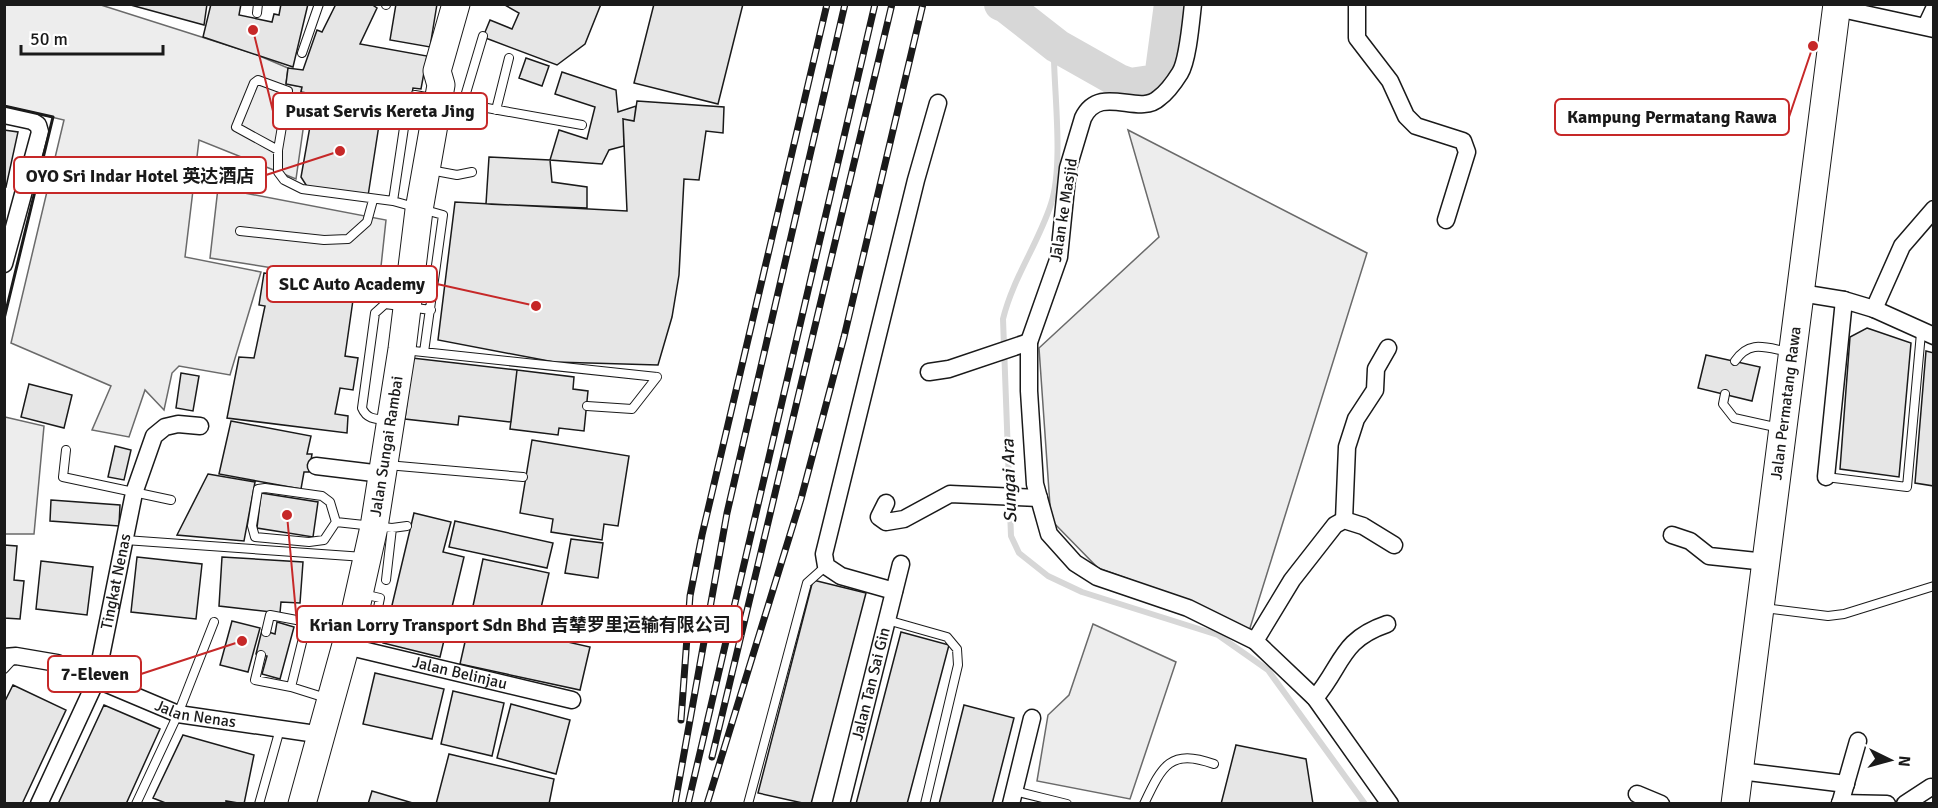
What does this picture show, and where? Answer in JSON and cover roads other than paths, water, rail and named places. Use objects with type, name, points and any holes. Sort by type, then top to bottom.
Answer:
[{"type":"main road","name":"Jalan Sungai Rambai","points":[[302,804],[346,646],[363,611],[367,558],[383,527],[383,469],[388,420],[413,351],[418,309],[419,210],[439,100],[437,71],[456,4]]},
{"type":"main road","name":"Jalan Sungai Rambai","points":[[439,100],[452,76],[472,4]]},
{"type":"main road","name":"Jalan Permatang Rawa","points":[[1735,804],[1837,6]]},
{"type":"street","name":"Jalan ke Masjid","points":[[1193,4],[1181,72],[1159,99],[1147,103],[1103,101],[1087,111],[1068,168],[1059,257],[1024,343],[1035,498],[1049,534],[1075,563],[1097,577],[1188,608],[1255,641],[1315,698],[1390,804]]},
{"type":"street","points":[[1357,4],[1358,38],[1390,81],[1406,116],[1416,126],[1463,141],[1466,147],[1467,152],[1446,220]]},
{"type":"street","points":[[1837,6],[1930,28],[1934,9]]},
{"type":"street","points":[[894,591],[841,576],[826,566],[824,554],[916,180],[938,103]]},
{"type":"street","points":[[4,115],[32,121],[38,125],[40,132],[5,257]]},
{"type":"street","points":[[1874,309],[1902,246],[1934,209]]},
{"type":"street","points":[[1801,293],[1844,300],[1874,309],[1927,334]]},
{"type":"street","points":[[1826,477],[1844,300]]},
{"type":"street","points":[[929,372],[950,369],[1024,343]]},
{"type":"street","points":[[1344,520],[1347,447],[1356,419],[1375,390],[1376,369],[1388,348]]},
{"type":"street","name":"Tingkat Nenas","points":[[39,804],[96,681],[134,493],[154,436],[171,426],[200,426]]},
{"type":"street","points":[[316,466],[383,469]]},
{"type":"street","points":[[886,503],[879,517],[886,522],[904,519],[950,494],[1035,498]]},
{"type":"street","points":[[1255,641],[1292,580],[1335,525],[1344,520],[1363,526],[1394,545]]},
{"type":"street","points":[[1672,535],[1690,541],[1709,556],[1766,562]]},
{"type":"street","name":"Jalan Tan Sai Gin","points":[[841,804],[901,564]]},
{"type":"street","points":[[1315,698],[1344,652],[1357,638],[1387,624]]},
{"type":"street","name":"Jalan Belinjau","points":[[346,646],[572,700]]},
{"type":"street","name":"Jalan Nenas","points":[[10,656],[57,663],[178,714],[323,735]]},
{"type":"street","points":[[1013,797],[1032,718]]},
{"type":"street","points":[[1858,741],[1840,803],[1887,804]]},
{"type":"street","points":[[1740,771],[1846,784]]},
{"type":"street","points":[[1905,804],[1931,787]]},
{"type":"street","points":[[1637,794],[1661,804]]},
{"type":"lane","points":[[302,53],[319,4]]},
{"type":"lane","points":[[393,201],[405,121],[439,100],[483,36]]},
{"type":"lane","points":[[496,110],[509,58]]},
{"type":"lane","points":[[278,150],[236,127],[254,83],[258,80],[288,91],[278,150],[278,172],[284,180],[302,189],[393,201],[419,210]]},
{"type":"lane","points":[[439,100],[582,125]]},
{"type":"lane","points":[[426,169],[457,175],[472,172]]},
{"type":"lane","points":[[240,231],[324,240],[348,239],[368,222],[373,200]]},
{"type":"lane","points":[[388,420],[371,418],[362,408],[375,313],[385,304],[418,309]]},
{"type":"lane","points":[[1826,477],[1907,487],[1927,334]]},
{"type":"lane","points":[[1735,361],[1743,349],[1754,346],[1793,352]]},
{"type":"lane","points":[[413,351],[657,377],[632,409],[587,406]]},
{"type":"lane","points":[[1725,394],[1723,404],[1734,418],[1783,429]]},
{"type":"lane","points":[[66,450],[63,477],[171,500]]},
{"type":"lane","points":[[383,469],[523,477]]},
{"type":"lane","points":[[258,489],[322,496],[330,502],[336,522],[324,540],[309,542],[255,537],[252,526],[258,489]]},
{"type":"lane","points":[[336,522],[383,527],[407,526]]},
{"type":"lane","points":[[383,527],[386,580]]},
{"type":"lane","points":[[125,540],[367,558]]},
{"type":"lane","points":[[759,804],[748,802],[807,583],[826,566]]},
{"type":"lane","points":[[1761,607],[1828,616],[1896,600],[1934,586]]},
{"type":"lane","points":[[266,632],[270,615],[307,622],[363,611]]},
{"type":"lane","points":[[887,620],[948,637],[957,649],[958,665],[925,804]]},
{"type":"lane","points":[[136,804],[178,714],[214,622]]},
{"type":"lane","points":[[291,687],[307,622]]},
{"type":"lane","points":[[261,655],[255,680],[291,687],[332,700]]},
{"type":"lane","points":[[4,669],[10,656]]},
{"type":"lane","points":[[259,804],[279,729]]},
{"type":"lane","points":[[1144,804],[1158,775],[1174,759],[1193,756],[1214,764]]},
{"type":"lane","points":[[1013,797],[1067,804]]},
{"type":"waterway","points":[[1001,4],[1057,46],[1130,85],[1157,81],[1162,71],[1171,4]]},
{"type":"waterway","name":"Sungai Ara","points":[[1057,46],[1054,60],[1057,113],[1055,189],[1046,219],[1013,289],[1003,319],[1011,536],[1019,553],[1048,576],[1082,592],[1218,635],[1268,670],[1365,804]]},
{"type":"railway","points":[[681,720],[690,596],[702,535],[827,4]]},
{"type":"railway","points":[[675,804],[727,513],[845,4]]},
{"type":"railway","points":[[688,804],[875,4]]},
{"type":"railway","points":[[712,757],[892,4]]},
{"type":"railway","points":[[707,804],[801,499],[844,337],[923,4]]},
{"type":"place","name":"Pusat Servis Kereta Jing","points":[[253,30]]},
{"type":"place","name":"Kampung Permatang Rawa","points":[[1813,46]]},
{"type":"place","name":"OYO Sri Indar Hotel 英达酒店","points":[[340,151]]},
{"type":"place","name":"SLC Auto Academy","points":[[536,306]]},
{"type":"place","name":"Krian Lorry Transport Sdn Bhd 吉辇罗里运输有限公司","points":[[287,515]]},
{"type":"place","name":"7-Eleven","points":[[242,641]]}]
